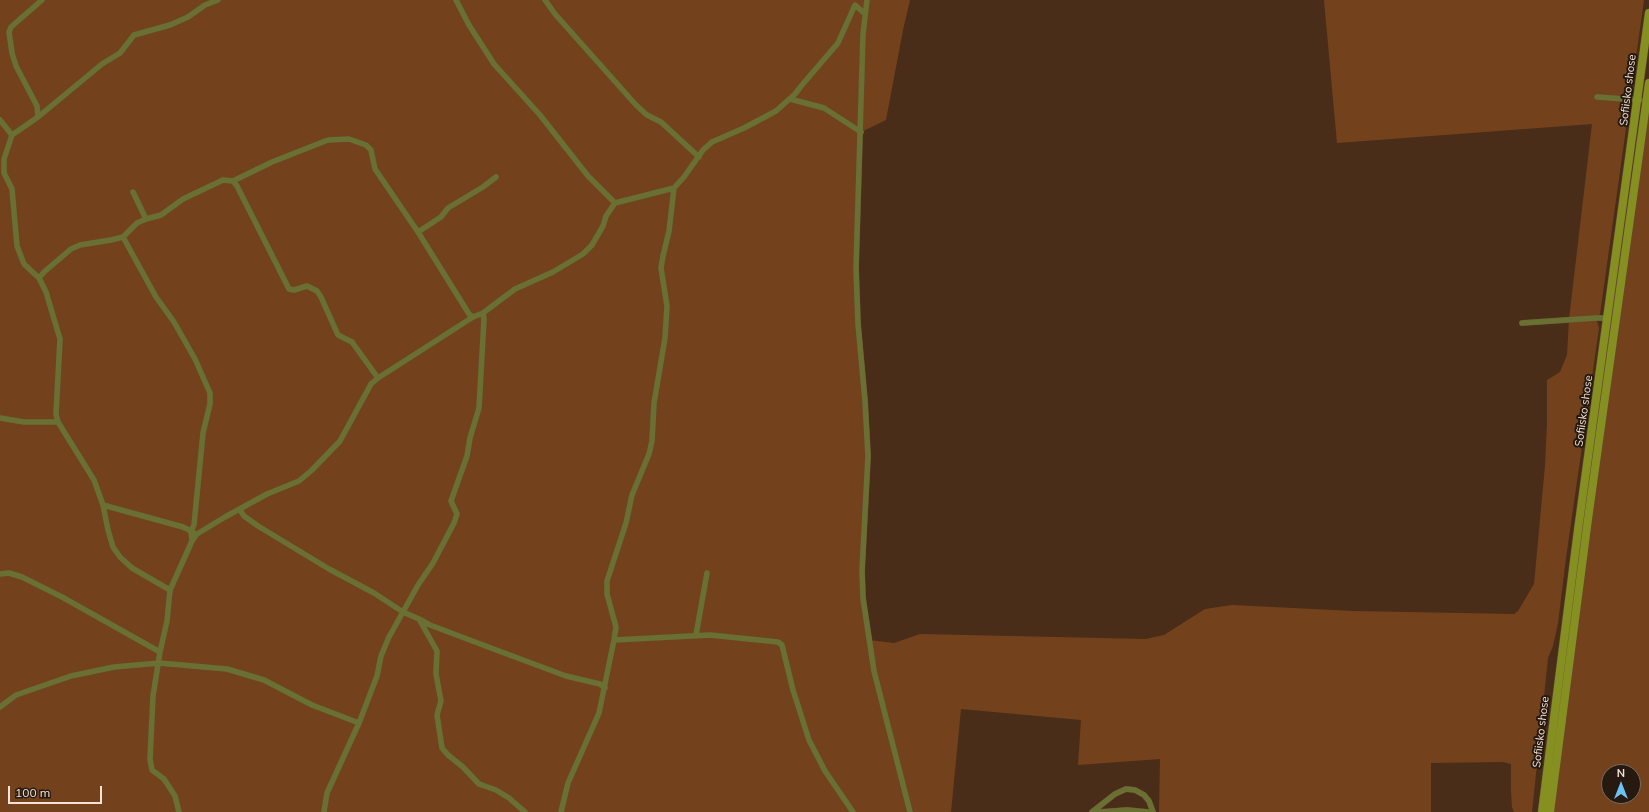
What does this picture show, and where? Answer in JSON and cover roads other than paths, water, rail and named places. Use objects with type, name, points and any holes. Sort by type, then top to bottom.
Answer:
[{"type":"main road","name":"Sofiisko shose","points":[[1550,812],[1618,279],[1649,13]]},
{"type":"main road","name":"Sofiisko shose","points":[[1542,812],[1608,318],[1618,279],[1649,83]]},
{"type":"street","points":[[38,117],[37,106],[14,59],[9,32],[11,27],[42,0]]},
{"type":"street","points":[[170,590],[132,568],[120,557],[113,547],[108,530],[104,505],[94,480],[58,422],[56,414],[60,339],[46,292],[39,278],[24,264],[17,246],[12,189],[4,173],[4,159],[12,136],[38,117],[102,64],[120,52],[134,35],[170,26],[188,17],[205,5],[218,0]]},
{"type":"street","points":[[456,0],[469,25],[494,64],[540,115],[588,176],[615,203]]},
{"type":"street","points":[[545,0],[555,14],[636,105],[647,115],[661,122],[699,157]]},
{"type":"street","points":[[867,0],[863,34],[856,296],[868,456],[862,571],[863,598],[874,671],[910,812]]},
{"type":"street","points":[[179,812],[175,796],[164,779],[152,770],[150,759],[154,696],[160,652],[167,621],[170,590],[197,534],[267,494],[298,480],[312,470],[340,441],[371,384],[473,317],[483,313],[515,289],[553,272],[583,254],[592,245],[603,226],[606,216],[615,203],[652,195],[674,188],[712,142],[766,118],[795,94],[838,44],[855,5],[865,14]]},
{"type":"street","points":[[795,94],[802,101]]},
{"type":"street","points":[[1597,97],[1647,100]]},
{"type":"street","points":[[790,99],[824,108],[861,132]]},
{"type":"street","points":[[0,120],[12,136]]},
{"type":"street","points":[[39,278],[71,249],[80,245],[123,237],[137,223],[161,215],[183,200],[223,180],[233,181],[272,162],[328,140],[349,139],[366,145],[371,150],[376,169],[418,232],[469,314],[473,317]]},
{"type":"street","points":[[418,232],[441,217],[448,208],[483,187],[496,177]]},
{"type":"street","points":[[233,181],[237,186],[289,289],[294,290],[307,286],[317,291],[338,335],[352,342],[378,378]]},
{"type":"street","points":[[561,812],[568,783],[599,713],[616,627],[607,594],[607,581],[626,523],[632,495],[649,454],[652,441],[654,403],[665,338],[667,306],[661,268],[673,209],[674,188]]},
{"type":"street","points":[[133,192],[146,220]]},
{"type":"street","points":[[123,237],[156,297],[174,322],[195,360],[210,393],[210,404],[203,433],[194,524],[191,531],[192,542]]},
{"type":"street","points":[[324,812],[328,793],[359,723],[377,676],[381,656],[418,585],[433,563],[454,523],[457,514],[451,501],[467,456],[478,408],[484,319],[483,313]]},
{"type":"street","points":[[1522,323],[1608,318]]},
{"type":"street","points":[[0,418],[24,422],[58,422]]},
{"type":"street","points":[[104,505],[183,527],[197,534]]},
{"type":"street","points":[[240,510],[244,516],[258,526],[328,569],[374,593],[403,612],[430,625],[499,651],[566,676],[600,684],[605,688]]},
{"type":"street","points":[[696,635],[707,572]]},
{"type":"street","points":[[0,574],[9,573],[22,577],[62,597],[160,652]]},
{"type":"street","points":[[419,619],[437,651],[436,674],[441,701],[436,715],[442,748],[479,784],[496,790],[525,812]]},
{"type":"street","points":[[614,640],[696,635],[751,638],[778,642],[782,645],[793,690],[809,740],[825,771],[853,812]]},
{"type":"street","points":[[0,707],[16,695],[70,676],[114,667],[159,663],[227,669],[264,680],[312,705],[359,723]]},
{"type":"street","points":[[1092,812],[1115,794],[1126,789],[1135,790],[1144,795],[1149,801],[1153,812]]},
{"type":"street","points":[[1100,812],[1127,810],[1148,812]]}]
